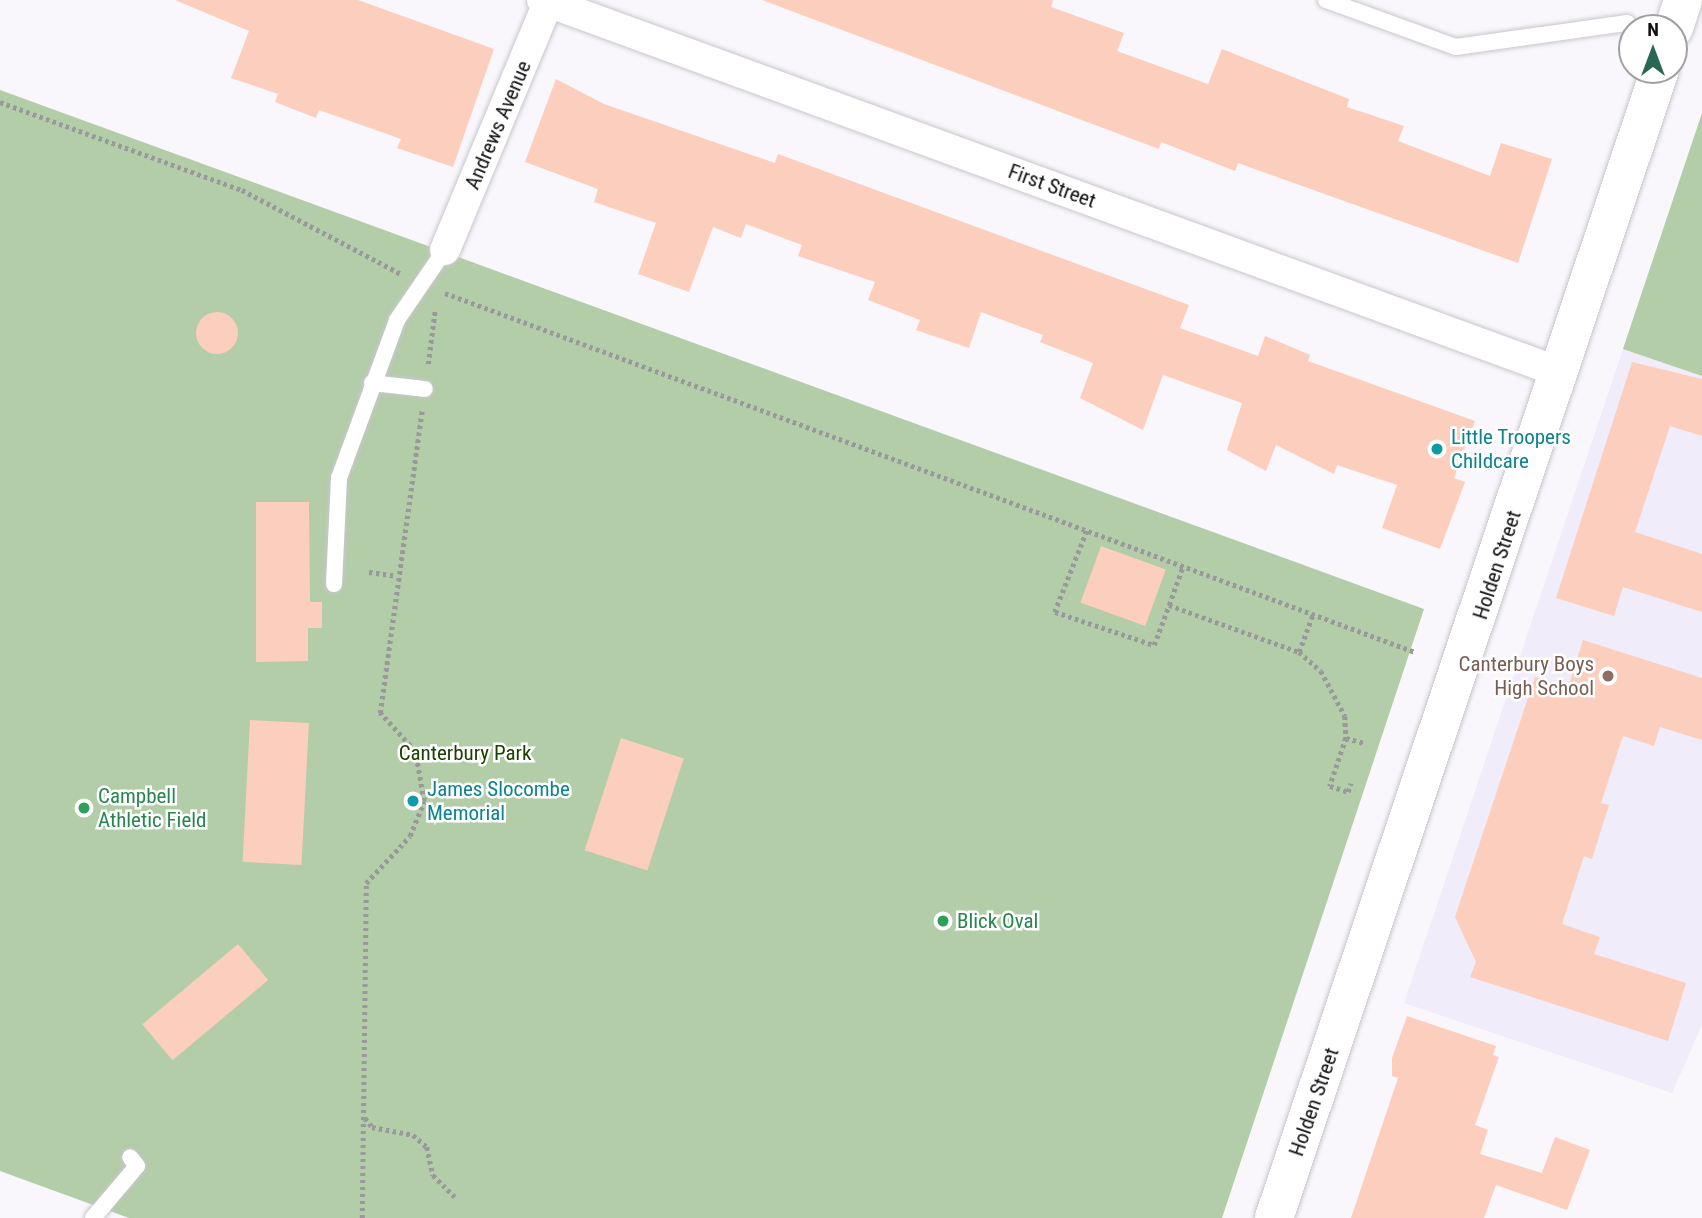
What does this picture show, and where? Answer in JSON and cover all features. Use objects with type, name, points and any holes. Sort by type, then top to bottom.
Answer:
[{"type":"street","name":"Andrews Avenue","points":[[445,250],[546,1]]},
{"type":"street","name":"First Street","points":[[546,1],[1562,373]]},
{"type":"street","name":"Holden Street","points":[[1274,1218],[1562,373],[1655,84]]},
{"type":"lane","points":[[1326,0],[1456,47],[1618,24]]},
{"type":"lane","points":[[334,584],[339,478],[397,320],[445,250]]},
{"type":"lane","points":[[372,383],[425,389]]},
{"type":"lane","points":[[93,1218],[137,1166],[130,1157]]},
{"type":"path","points":[[0,102],[242,190],[422,283]]},
{"type":"path","points":[[362,1218],[366,883],[410,836],[424,801],[415,751],[380,713],[396,576],[438,290],[1415,652]]},
{"type":"path","points":[[1087,531],[1055,612],[1154,645],[1184,566]]},
{"type":"path","points":[[369,572],[396,576]]},
{"type":"path","points":[[1169,606],[1300,652],[1335,692],[1346,738],[1330,786],[1348,792],[1351,783]]},
{"type":"path","points":[[1300,652],[1313,614]]},
{"type":"path","points":[[1346,738],[1363,743]]},
{"type":"path","points":[[363,1114],[372,1127],[402,1131],[426,1147],[433,1175],[455,1197]]},
{"type":"shaded area","name":"Canterbury Boys High School","points":[[1702,113],[1702,1025],[1672,1093],[1404,1003]]},
{"type":"green space","name":"Canterbury Park","points":[[0,90],[1424,609],[1222,1218],[129,1218],[0,1171]]},
{"type":"green space","points":[[1702,113],[1702,376],[1623,349]]},
{"type":"building","points":[[175,0],[358,0],[494,49],[453,167],[397,148],[401,139],[319,110],[316,118],[275,102],[278,94],[231,78],[249,31]]},
{"type":"building","points":[[762,0],[1053,0],[1051,7],[1124,33],[1117,51],[1208,84],[1222,49],[1349,99],[1347,107],[1404,126],[1398,141],[1490,176],[1501,143],[1552,159],[1518,263],[1238,163],[1235,171],[1161,142],[1159,149]]},
{"type":"building","points":[[556,79],[604,104],[775,163],[778,154],[1189,305],[1180,328],[1258,356],[1265,336],[1310,355],[1308,361],[1475,421],[1454,478],[1465,482],[1440,549],[1382,528],[1397,485],[1337,465],[1334,474],[1276,445],[1266,471],[1227,450],[1242,403],[1163,375],[1143,430],[1080,398],[1093,363],[1040,342],[1043,335],[981,312],[969,348],[916,330],[920,320],[868,300],[875,282],[798,256],[802,245],[746,224],[741,238],[713,227],[689,292],[638,274],[656,223],[594,202],[598,189],[525,162]]},
{"type":"building","points":[[217,312],[232,318],[238,333],[232,348],[217,354],[202,348],[196,333],[202,318]]},
{"type":"building","points":[[1632,362],[1702,379],[1702,436],[1670,426],[1635,532],[1702,554],[1702,612],[1623,587],[1614,616],[1556,598]]},
{"type":"building","points":[[256,502],[309,502],[310,602],[322,602],[322,628],[308,628],[308,661],[256,662]]},
{"type":"building","points":[[1101,546],[1166,570],[1145,626],[1080,602]]},
{"type":"building","points":[[1583,640],[1702,678],[1702,740],[1660,727],[1654,746],[1623,736],[1601,803],[1609,805],[1592,859],[1584,856],[1562,924],[1600,937],[1594,954],[1686,983],[1668,1041],[1470,977],[1476,962],[1455,917],[1535,677],[1568,688]]},
{"type":"building","points":[[250,720],[309,723],[301,865],[243,862]]},
{"type":"building","points":[[621,738],[684,758],[647,871],[585,850]]},
{"type":"building","points":[[238,944],[268,980],[172,1060],[142,1024]]},
{"type":"building","points":[[1407,1016],[1496,1046],[1493,1055],[1499,1057],[1475,1125],[1488,1130],[1480,1154],[1542,1173],[1555,1137],[1590,1150],[1567,1210],[1496,1185],[1484,1218],[1351,1218],[1398,1078],[1392,1076],[1392,1058]]},
{"type":"place","name":"Little Troopers Childcare","points":[[1437,449]]},
{"type":"place","name":"Canterbury Boys High School","points":[[1608,676]]},
{"type":"place","name":"James Slocombe Memorial","points":[[413,801]]},
{"type":"place","name":"Campbell Athletic Field","points":[[84,808]]},
{"type":"place","name":"Blick Oval","points":[[943,921]]}]
